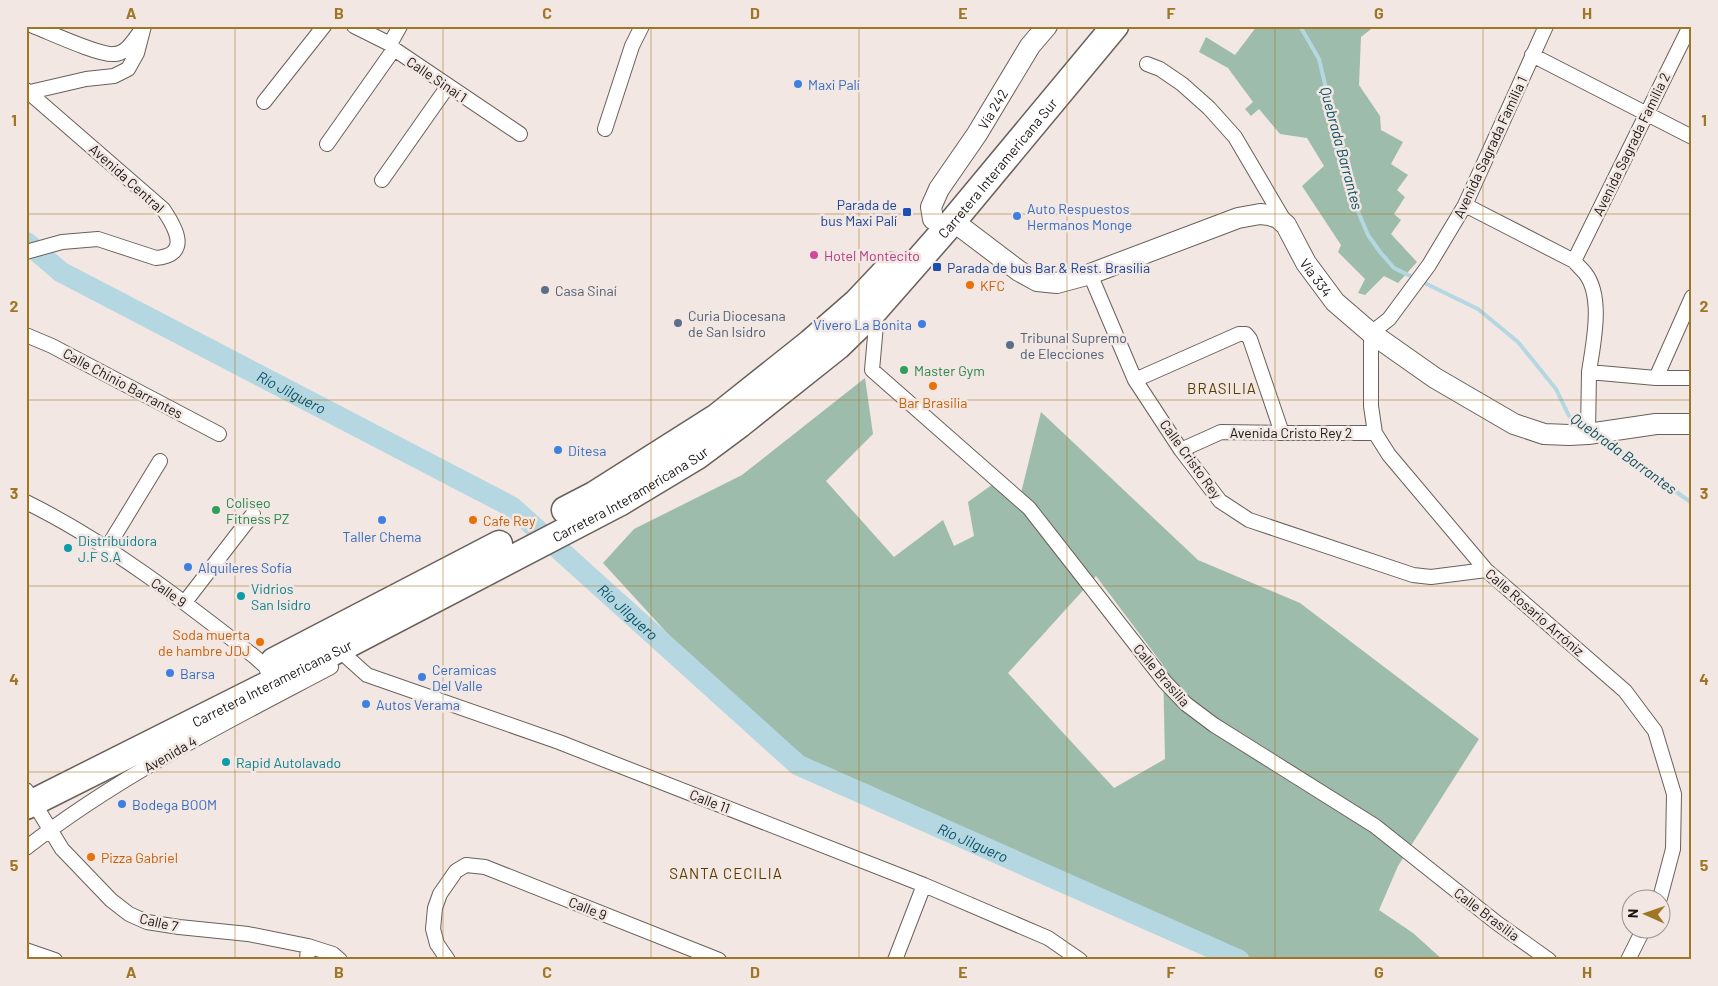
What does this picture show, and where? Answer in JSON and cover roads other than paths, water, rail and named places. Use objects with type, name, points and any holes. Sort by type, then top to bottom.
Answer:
[{"type":"highway","name":"Carretera Interamericana Sur","points":[[519,544],[619,503],[697,456],[847,338],[875,310],[930,228],[957,208],[967,186],[978,169],[1098,26]]},
{"type":"highway","name":"Carretera Interamericana Sur","points":[[28,796],[269,673],[342,645],[519,544],[717,417],[810,343],[857,302],[930,228],[1115,26]]},
{"type":"highway","points":[[847,338],[930,228]]},
{"type":"street","points":[[33,26],[100,52],[115,54],[126,50],[144,27]]},
{"type":"street","points":[[264,102],[324,26]]},
{"type":"street","name":"Calle Sinaí 1","points":[[354,26],[392,46],[520,134]]},
{"type":"street","points":[[327,144],[392,46],[400,26]]},
{"type":"street","points":[[605,128],[632,46],[642,26]]},
{"type":"street","name":"Avenida Sagrada Familia 1","points":[[1372,333],[1389,319],[1429,266],[1465,205],[1546,26]]},
{"type":"street","name":"Avenida Sagrada Familia 2","points":[[1574,262],[1690,26]]},
{"type":"street","points":[[28,91],[86,79],[114,76],[128,69],[137,53],[144,27]]},
{"type":"street","name":"Vía 242","points":[[930,228],[931,208],[939,189],[977,134],[1042,27]]},
{"type":"street","points":[[1532,55],[1692,137]]},
{"type":"street","points":[[1147,64],[1160,69],[1182,84],[1210,108],[1235,137],[1286,225]]},
{"type":"street","points":[[382,180],[448,86]]},
{"type":"street","name":"Avenida Central","points":[[26,252],[62,242],[98,239],[156,258],[174,254],[178,247],[178,236],[173,223],[163,208],[28,91]]},
{"type":"street","points":[[1465,205],[1574,262],[1586,274],[1591,284],[1595,302],[1596,322],[1589,372],[1588,434]]},
{"type":"street","points":[[930,228],[1004,261],[1037,281],[1057,283],[1090,274],[1238,218],[1260,214],[1270,215],[1278,218],[1286,225]]},
{"type":"street","name":"Vía 334","points":[[1286,225],[1306,263],[1335,302],[1372,333],[1435,378],[1514,424],[1544,434],[1569,435],[1656,424],[1692,424]]},
{"type":"street","name":"Calle Cristo Rey","points":[[1090,274],[1135,380],[1181,450],[1220,501],[1249,520],[1414,576],[1431,577],[1486,570]]},
{"type":"street","points":[[1656,378],[1692,297]]},
{"type":"street","name":"Calle Brasilia","points":[[875,310],[876,325],[872,370],[1029,508],[1165,682],[1186,704],[1214,725],[1375,826],[1497,923],[1549,960]]},
{"type":"street","name":"Calle Rosario Arróniz","points":[[1372,333],[1371,406],[1375,433],[1389,455],[1486,570],[1624,691],[1655,731],[1674,794],[1673,849],[1663,888]]},
{"type":"street","name":"Calle Chinio Barrantes","points":[[26,334],[219,434]]},
{"type":"street","points":[[1135,380],[1239,334],[1246,334],[1250,339],[1282,433]]},
{"type":"street","points":[[1589,372],[1656,378],[1692,378]]},
{"type":"street","name":"Avenida Cristo Rey 2","points":[[1181,450],[1221,432],[1375,433]]},
{"type":"street","points":[[107,548],[160,461]]},
{"type":"street","name":"Calle 9","points":[[26,502],[66,522],[184,602],[269,673]]},
{"type":"street","points":[[184,602],[253,514]]},
{"type":"street","name":"Avenida 4","points":[[26,848],[49,830],[153,763],[342,645]]},
{"type":"street","name":"Calle 11","points":[[342,645],[367,674],[559,742],[924,885],[1048,938],[1080,960]]},
{"type":"street","name":"Calle 7","points":[[28,796],[62,849],[111,900],[129,914],[147,922],[248,934],[308,953],[332,954],[340,960]]},
{"type":"street","name":"Calle 9","points":[[448,960],[436,944],[433,930],[436,908],[440,894],[456,870],[466,865],[485,867],[715,959]]},
{"type":"street","points":[[895,960],[924,885]]},
{"type":"street","points":[[1628,960],[1639,938]]},
{"type":"street","points":[[26,950],[55,960]]},
{"type":"waterway","name":"Quebrada Barrantes","points":[[1300,26],[1319,59],[1354,202],[1368,235],[1380,252],[1394,268],[1478,309],[1518,342],[1556,389],[1569,416],[1585,427]]},
{"type":"waterway","name":"Río Jilguero","points":[[26,242],[61,272],[512,507],[798,765],[1239,960]]},
{"type":"waterway","name":"Quebrada Barrantes","points":[[1603,440],[1692,503]]},
{"type":"place","name":"Maxi Palí","points":[[798,84]]},
{"type":"place","name":"Parada de bus Maxi Palí","points":[[907,212]]},
{"type":"place","name":"Auto Respuestos Hermanos Monge","points":[[1017,216]]},
{"type":"place","name":"Hotel Montecito","points":[[814,255]]},
{"type":"place","name":"Parada de bus Bar & Rest. Brasilia","points":[[937,267]]},
{"type":"place","name":"KFC","points":[[970,285]]},
{"type":"place","name":"Casa Sinaí","points":[[545,290]]},
{"type":"place","name":"Curia Diocesana de San Isidro","points":[[678,323]]},
{"type":"place","name":"Vivero La Bonita","points":[[922,324]]},
{"type":"place","name":"Tribunal Supremo de Elecciones","points":[[1010,345]]},
{"type":"place","name":"Master Gym","points":[[904,370]]},
{"type":"place","name":"Bar Brasilia","points":[[933,386]]},
{"type":"place","name":"Ditesa","points":[[558,450]]},
{"type":"place","name":"Coliseo Fitness PZ","points":[[216,510]]},
{"type":"place","name":"Taller Chema","points":[[382,520]]},
{"type":"place","name":"Cafe Rey","points":[[473,520]]},
{"type":"place","name":"Distribuidora J.F S.A","points":[[68,548]]},
{"type":"place","name":"Alquileres Sofía","points":[[188,567]]},
{"type":"place","name":"Vidrios San Isidro","points":[[241,596]]},
{"type":"place","name":"Soda muerta de hambre JDJ","points":[[260,642]]},
{"type":"place","name":"Barsa","points":[[170,673]]},
{"type":"place","name":"Ceramicas Del Valle","points":[[422,677]]},
{"type":"place","name":"Autos Verama","points":[[366,704]]},
{"type":"place","name":"Rapid Autolavado","points":[[226,762]]},
{"type":"place","name":"Bodega BOOM","points":[[122,804]]},
{"type":"place","name":"Pizza Gabriel","points":[[91,857]]},
{"type":"district","name":"BRASILIA","points":[[1222,388]]},
{"type":"district","name":"SANTA CECILIA","points":[[726,873]]}]
